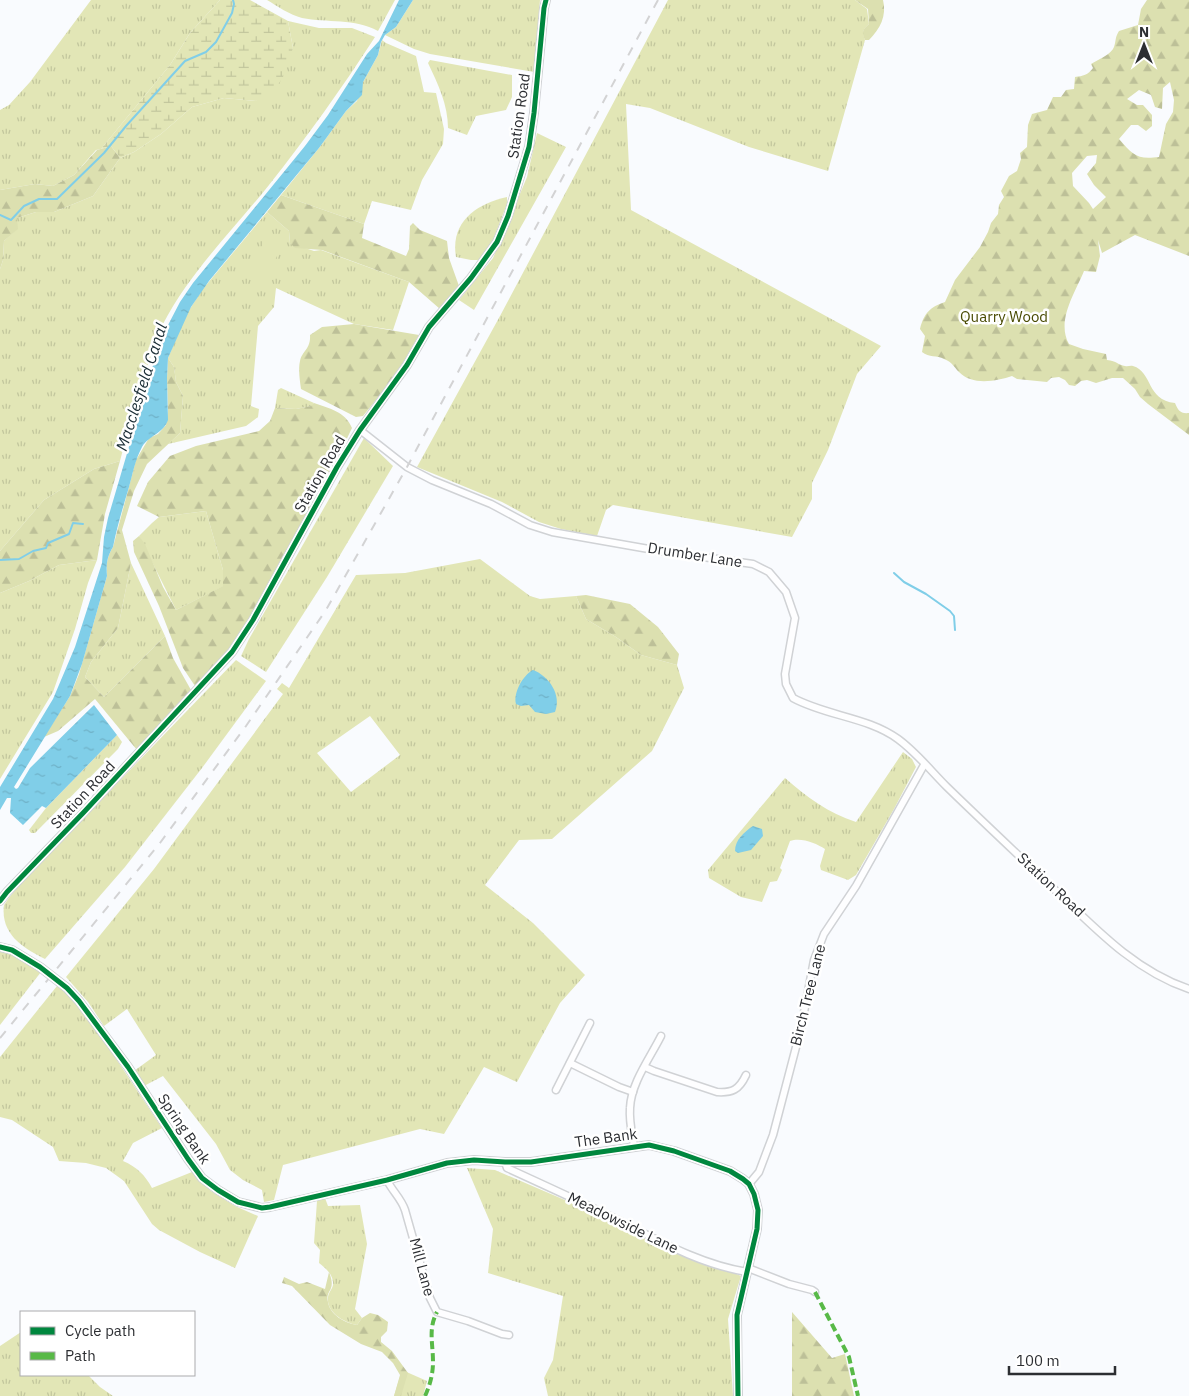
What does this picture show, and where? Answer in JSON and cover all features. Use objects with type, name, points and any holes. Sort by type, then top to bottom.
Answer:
[{"type":"street","name":"Station Road","points":[[0,902],[7,892],[232,652],[253,620],[337,467],[360,430],[407,365],[429,327],[488,255],[501,233],[508,216],[529,147],[546,0]]},
{"type":"street","name":"Drumber Lane","points":[[360,430],[408,467],[432,480],[492,504],[530,526],[552,532],[660,551],[753,564],[770,572],[786,592],[794,618],[785,674],[786,684],[793,698],[896,738],[908,746],[924,765]]},
{"type":"street","name":"Station Road","points":[[924,765],[1109,940],[1141,966],[1166,980],[1189,989]]},
{"type":"street","name":"Birch Tree Lane","points":[[748,1184],[760,1172],[773,1135],[801,1028],[814,960],[824,934],[856,886],[924,765]]},
{"type":"street","name":"Spring Bank","points":[[0,947],[12,950],[31,961],[73,994],[128,1067],[202,1178],[238,1202],[270,1207],[388,1180],[447,1163],[461,1161],[488,1162]]},
{"type":"street","points":[[556,1090],[590,1023]]},
{"type":"street","points":[[634,1146],[630,1114],[633,1092],[661,1036]]},
{"type":"street","points":[[570,1062],[619,1088],[633,1092]]},
{"type":"street","points":[[645,1067],[717,1092],[730,1092],[739,1088],[746,1076]]},
{"type":"street","name":"The Bank","points":[[488,1162],[531,1162],[649,1145],[674,1150],[730,1171],[748,1184]]},
{"type":"street","name":"Meadowside Lane","points":[[505,1162],[507,1168],[580,1201],[696,1258],[731,1269],[748,1270],[815,1292]]},
{"type":"street","name":"Mill Lane","points":[[388,1180],[390,1186],[402,1200],[430,1298],[437,1312],[468,1320],[509,1335]]},
{"type":"street","points":[[738,1396],[737,1315],[758,1219],[754,1194],[748,1184]]},
{"type":"green space","points":[[91,0],[220,0],[190,33],[170,65],[101,149],[96,150],[74,175],[53,186],[35,184],[0,190],[0,110],[9,105],[30,82]]},
{"type":"green space","points":[[220,0],[250,0],[288,21],[293,48],[283,77],[272,94],[256,101],[224,98],[192,107],[161,134],[134,152],[120,158],[111,146],[101,149],[170,65],[190,33]]},
{"type":"green space","points":[[267,0],[395,0],[378,31],[350,22],[297,17]]},
{"type":"green space","points":[[413,0],[540,0],[534,72],[430,54],[414,49],[385,35],[396,27]]},
{"type":"green space","points":[[668,0],[855,0],[867,9],[869,24],[865,27],[865,40],[828,171],[749,147],[650,108],[626,104],[631,210],[881,346],[857,374],[828,450],[812,483],[812,499],[792,537],[613,505],[606,510],[597,536],[561,529],[539,522],[502,502],[417,467],[500,316]]},
{"type":"green space","points":[[855,0],[883,0],[882,22],[869,40],[865,40],[863,35],[864,29],[869,24],[868,9]]},
{"type":"green space","name":"Quarry Wood","points":[[1147,0],[1189,0],[1189,256],[1135,235],[1102,253],[1098,240],[1100,256],[1096,272],[1084,271],[1068,307],[1065,326],[1066,335],[1069,344],[1106,354],[1107,360],[1139,369],[1159,397],[1175,403],[1181,412],[1189,413],[1189,435],[1148,404],[1123,378],[1112,378],[1096,383],[1087,380],[1081,381],[1075,386],[1069,385],[1059,377],[1051,378],[1047,382],[1017,379],[1012,376],[992,381],[978,381],[964,376],[947,360],[922,352],[925,336],[920,329],[923,319],[935,306],[945,302],[955,280],[980,247],[991,223],[998,214],[999,205],[1004,197],[1001,191],[1009,176],[1017,171],[1021,159],[1020,153],[1027,147],[1028,125],[1032,114],[1047,110],[1053,97],[1061,97],[1066,90],[1074,89],[1075,77],[1087,74],[1093,68],[1091,64],[1113,50],[1119,31],[1138,25],[1141,9]],"holes":[[[1170,82],[1174,100],[1173,112],[1166,124],[1159,157],[1140,157],[1132,153],[1119,139],[1131,125],[1138,125],[1146,131],[1152,126],[1152,115],[1143,105],[1137,105],[1127,99],[1139,90],[1151,95],[1155,107],[1162,109],[1163,88]],[[1097,155],[1096,163],[1087,174],[1094,185],[1106,197],[1093,209],[1073,186],[1072,173],[1087,156]]]},
{"type":"green space","points":[[288,21],[319,28],[352,28],[375,37],[297,149],[199,269],[174,305],[163,324],[155,346],[120,461],[94,469],[44,500],[0,551],[0,269],[3,260],[4,241],[17,229],[17,218],[36,212],[54,212],[93,196],[120,158],[134,152],[161,134],[192,107],[224,98],[256,101],[293,48]]},
{"type":"green space","points":[[382,40],[416,56],[424,92],[436,93],[444,129],[443,144],[422,180],[411,210],[372,201],[364,224],[281,195],[346,111],[357,101],[363,82],[378,55]]},
{"type":"green space","points":[[430,60],[512,75],[512,97],[506,110],[476,116],[467,135],[448,128],[444,103],[428,63]]},
{"type":"green space","points":[[537,133],[566,147],[474,310],[459,300],[493,258],[527,177]]},
{"type":"green space","points":[[111,146],[120,158],[93,196],[54,212],[36,212],[17,218],[18,229],[4,241],[3,260],[0,269],[0,190],[35,184],[53,186],[74,175],[97,150]]},
{"type":"green space","points":[[281,195],[364,224],[362,238],[406,256],[409,249],[410,226],[413,223],[420,230],[447,241],[449,258],[459,286],[440,309],[409,282],[322,250],[295,248],[290,243],[289,231],[267,212]]},
{"type":"green space","points":[[507,197],[507,204],[488,253],[481,260],[456,257],[455,245],[461,224],[468,216],[485,204]]},
{"type":"green space","points":[[267,212],[289,231],[290,243],[314,251],[321,250],[409,282],[393,330],[354,324],[276,288],[274,307],[258,326],[251,406],[259,409],[258,417],[246,426],[168,444],[180,433],[183,396],[176,382],[174,367],[168,358],[186,315],[202,290]]},
{"type":"green space","points":[[265,240],[281,248],[265,280],[249,272]]},
{"type":"green space","points":[[354,324],[419,335],[400,370],[363,416],[356,417],[301,389],[299,371],[300,361],[308,347],[310,335],[322,327]]},
{"type":"green space","points":[[168,358],[174,367],[176,382],[183,396],[180,433],[147,464],[134,491],[122,530],[131,563],[118,628],[91,662],[85,677],[104,697],[165,636],[173,658],[191,690],[137,750],[95,699],[58,731],[44,737],[70,696],[79,674],[107,576],[108,557],[113,547],[136,460],[149,438],[158,434],[166,425],[168,411]]},
{"type":"green space","points":[[281,388],[314,403],[312,406],[296,409],[275,408],[278,390]]},
{"type":"green space","points":[[314,403],[341,414],[352,428],[324,486],[254,612],[228,650],[195,686],[183,668],[159,606],[134,552],[133,541],[139,536],[145,544],[163,587],[176,610],[223,586],[223,570],[206,511],[159,517],[137,506],[148,482],[170,456],[196,446],[259,431],[270,421],[275,408],[296,409],[311,406]]},
{"type":"green space","points":[[364,438],[393,466],[327,577],[266,672],[241,656]]},
{"type":"green space","points":[[120,461],[105,514],[97,560],[59,565],[29,581],[0,593],[0,551],[44,500],[94,469]]},
{"type":"green space","points":[[206,511],[223,570],[224,586],[176,610],[139,536],[159,517]]},
{"type":"green space","points":[[480,559],[530,596],[540,599],[576,596],[586,619],[641,655],[677,665],[684,688],[652,751],[552,839],[519,840],[485,885],[533,923],[585,975],[560,1003],[517,1082],[484,1067],[444,1134],[420,1129],[283,1165],[274,1200],[264,1202],[262,1190],[243,1180],[230,1170],[216,1144],[163,1076],[144,1086],[134,1071],[156,1055],[127,1009],[104,1026],[88,1002],[66,977],[154,869],[283,694],[277,689],[282,683],[289,688],[356,575],[405,573]],"holes":[[[370,716],[400,755],[351,792],[317,753]]]},
{"type":"green space","points":[[97,560],[53,692],[0,779],[0,593],[29,581],[59,565]]},
{"type":"green space","points":[[131,563],[165,636],[104,697],[85,677],[91,662],[118,628]]},
{"type":"green space","points":[[586,595],[630,604],[658,627],[679,654],[677,665],[641,655],[586,619],[576,596]]},
{"type":"green space","points":[[236,660],[266,681],[202,768],[125,867],[45,959],[30,951],[16,940],[6,925],[4,905],[10,896]]},
{"type":"green space","points":[[117,735],[122,742],[118,749],[35,833],[31,833],[29,830],[46,808]]},
{"type":"green space","points":[[903,752],[912,759],[916,767],[856,875],[848,880],[821,870],[820,866],[825,849],[804,840],[794,840],[790,841],[777,881],[770,882],[762,902],[741,897],[709,878],[708,870],[785,778],[818,804],[856,822]]},
{"type":"green space","points":[[0,951],[7,951],[41,972],[0,1025]]},
{"type":"green space","points":[[57,986],[73,998],[101,1036],[162,1128],[133,1143],[123,1161],[140,1172],[152,1188],[192,1172],[211,1191],[235,1206],[258,1216],[235,1268],[159,1230],[152,1224],[124,1181],[106,1168],[86,1163],[59,1161],[53,1147],[12,1120],[0,1117],[0,1057]]},
{"type":"green space","points":[[467,1168],[495,1170],[741,1276],[728,1319],[733,1396],[548,1396],[544,1378],[553,1360],[563,1296],[488,1273],[493,1229]]},
{"type":"green space","points":[[325,1198],[328,1206],[360,1205],[367,1244],[355,1309],[362,1318],[357,1325],[337,1316],[328,1303],[333,1282],[328,1271],[319,1263],[320,1250],[314,1243],[317,1201]]},
{"type":"green space","points":[[329,1272],[332,1283],[328,1302],[329,1307],[335,1314],[343,1320],[357,1325],[362,1318],[370,1313],[378,1315],[388,1322],[387,1331],[381,1337],[381,1342],[392,1351],[408,1373],[401,1396],[394,1396],[400,1375],[393,1363],[382,1352],[361,1344],[330,1325],[292,1286],[282,1283],[284,1277],[299,1284],[307,1282],[325,1289]]},
{"type":"green space","points":[[792,1312],[832,1358],[845,1354],[854,1396],[792,1396]]},
{"type":"green space","points":[[20,1333],[20,1376],[89,1376],[113,1396],[0,1396],[0,1346]]},
{"type":"green space","points":[[402,1370],[427,1381],[423,1396],[394,1396]]},
{"type":"water","points":[[399,0],[413,0],[396,27],[385,35],[381,42],[378,55],[363,82],[362,95],[346,111],[319,148],[209,281],[191,307],[168,358],[168,420],[163,428],[145,443],[138,457],[113,547],[108,557],[107,576],[82,664],[70,696],[14,787],[18,788],[30,768],[94,705],[117,735],[46,808],[42,806],[23,825],[10,813],[11,798],[7,798],[0,810],[0,787],[53,699],[75,647],[102,563],[108,518],[156,355],[167,327],[180,302],[193,283],[328,115],[367,54],[379,41]]},
{"type":"water","points":[[533,670],[549,681],[553,687],[557,699],[555,712],[546,714],[535,712],[529,705],[521,706],[516,704],[516,695],[520,685],[529,672]]},
{"type":"water","points":[[753,826],[762,829],[763,836],[751,850],[738,853],[735,851],[735,847],[738,840]]},
{"type":"waterway","points":[[0,215],[11,220],[24,206],[39,199],[57,199],[104,153],[185,61],[206,52],[216,42],[232,13],[233,0]]},
{"type":"waterway","points":[[0,560],[19,559],[33,551],[46,548],[48,543],[69,534],[73,523],[83,524]]},
{"type":"waterway","points":[[894,573],[904,582],[926,594],[950,611],[954,616],[955,630]]},
{"type":"railway","points":[[0,1038],[160,843],[246,726],[326,610],[407,467],[658,0]]},
{"type":"marked path","points":[[815,1292],[849,1357],[858,1396]]},
{"type":"marked path","points":[[425,1396],[430,1384],[432,1371],[432,1330],[437,1312]]},
{"type":"cycle path","points":[[0,901],[232,652],[253,620],[337,467],[360,430],[407,365],[429,327],[471,278],[497,242],[508,216],[529,147],[546,0]]},
{"type":"cycle path","points":[[0,947],[12,950],[40,967],[67,988],[79,1001],[128,1067],[202,1178],[238,1202],[262,1208],[270,1207],[387,1180],[447,1163],[474,1160],[531,1162],[649,1145],[674,1151],[730,1171],[749,1184],[758,1210],[757,1229],[737,1315],[738,1396]]},
{"type":"water label","name":"Macclesfield Canal","points":[[141,387]]}]
